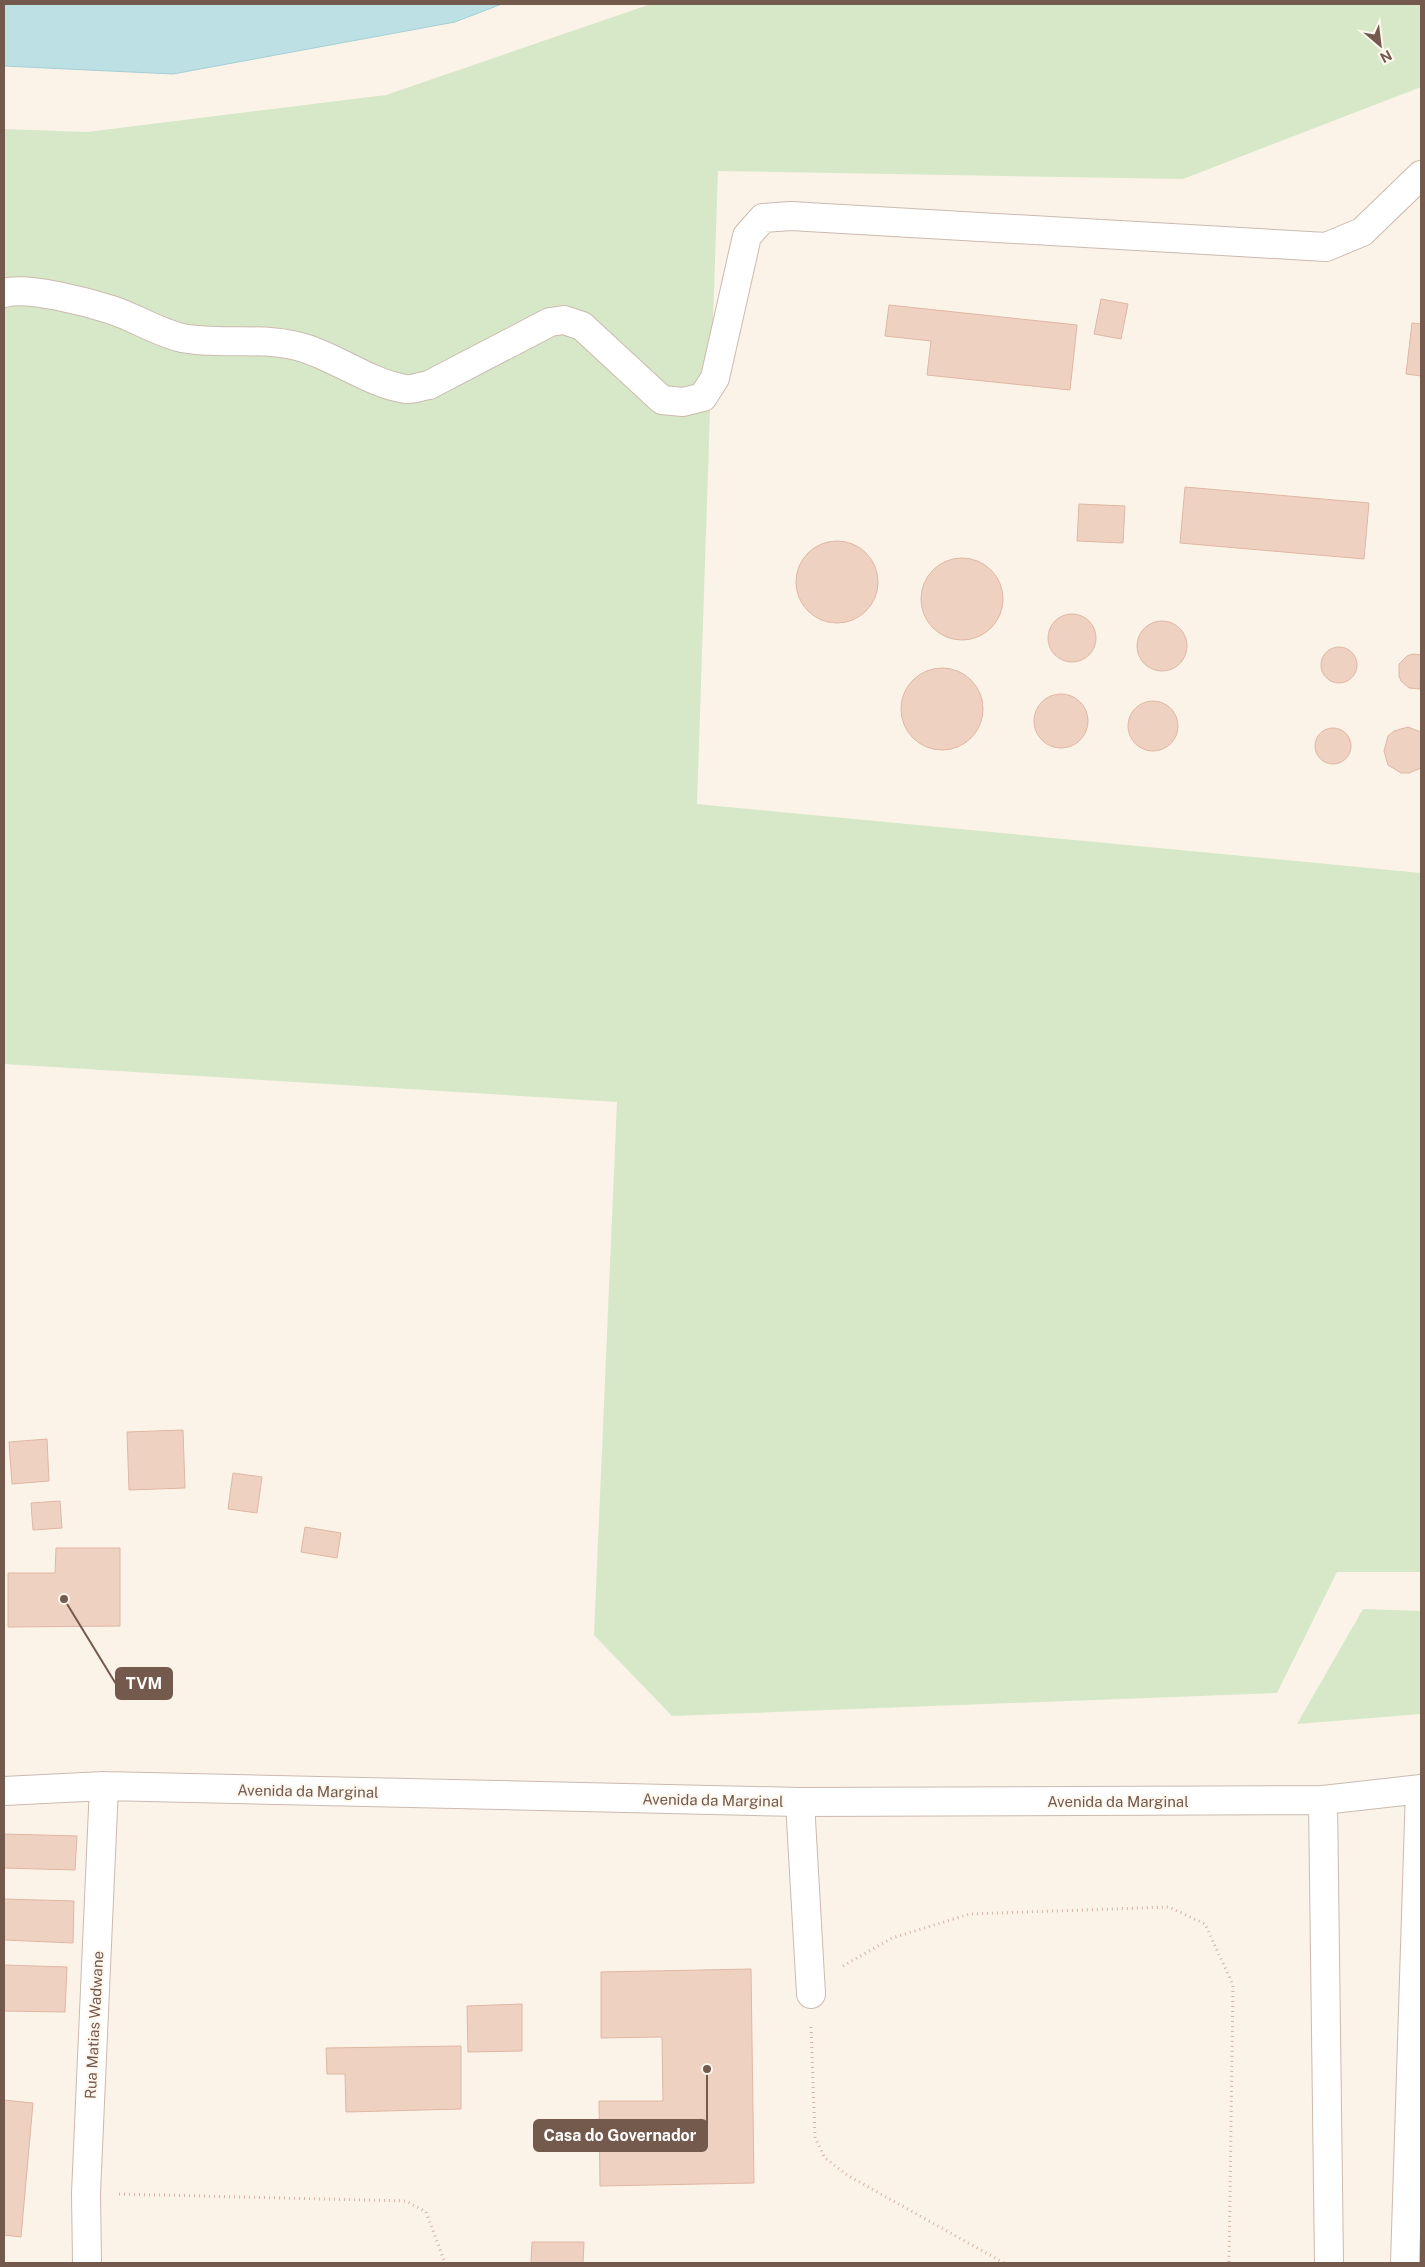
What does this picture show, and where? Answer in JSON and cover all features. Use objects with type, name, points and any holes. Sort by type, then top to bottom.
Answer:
[{"type":"street","points":[[4,293],[13,290],[33,291],[112,310],[164,333],[184,338],[287,344],[308,349],[387,384],[408,389],[429,385],[550,322],[564,320],[582,326],[662,400],[683,402],[703,397],[715,378],[746,236],[763,218],[801,217],[1326,247],[1362,232],[1421,175]]},
{"type":"street","name":"Avenida da Marginal","points":[[4,1791],[104,1786],[800,1802],[1323,1800],[1420,1789]]},
{"type":"street","name":"Rua Matias Wadwane","points":[[87,2263],[86,2193],[104,1786]]},
{"type":"street","points":[[1405,2263],[1420,1789]]},
{"type":"street","points":[[1323,1800],[1329,2263]]},
{"type":"street","points":[[800,1802],[810,1994]]},
{"type":"path","points":[[1004,2263],[847,2175],[825,2158],[815,2138],[810,1994],[846,1963],[892,1938],[970,1914],[1169,1907],[1205,1924],[1233,1985],[1229,2263]]},
{"type":"path","points":[[86,2193],[406,2201],[426,2212],[445,2263]]},
{"type":"green space","points":[[651,4],[1421,4],[1421,87],[1183,179],[718,171],[697,804],[1421,873],[1421,1572],[1337,1572],[1277,1693],[672,1716],[594,1635],[617,1102],[4,1064],[4,129],[87,132],[386,95]]},
{"type":"green space","points":[[1363,1609],[1421,1611],[1421,1714],[1297,1724]]},
{"type":"water","points":[[4,4],[502,4],[455,22],[173,74],[4,66]]},
{"type":"building","points":[[1101,299],[1128,304],[1121,339],[1094,334]]},
{"type":"building","points":[[889,305],[1077,325],[1070,390],[927,375],[931,341],[885,336]]},
{"type":"building","points":[[1412,323],[1421,324],[1421,376],[1406,374]]},
{"type":"building","points":[[1185,487],[1369,503],[1364,559],[1180,543]]},
{"type":"building","points":[[1079,504],[1125,506],[1123,543],[1077,541]]},
{"type":"building","points":[[837,541],[853,544],[866,553],[875,566],[878,582],[875,598],[866,611],[853,620],[837,623],[821,620],[808,611],[799,598],[796,582],[799,566],[808,553],[821,544]]},
{"type":"building","points":[[962,558],[978,561],[991,570],[1000,583],[1003,599],[1000,615],[991,628],[978,637],[962,640],[946,637],[933,628],[924,615],[921,599],[924,583],[933,570],[946,561]]},
{"type":"building","points":[[1067,614],[1077,614],[1086,618],[1092,624],[1096,638],[1092,652],[1086,658],[1077,662],[1067,662],[1058,658],[1052,652],[1048,643],[1048,633],[1052,624],[1058,618]]},
{"type":"building","points":[[1162,621],[1176,625],[1183,632],[1187,646],[1183,660],[1176,667],[1162,671],[1148,667],[1141,660],[1137,646],[1141,632],[1148,625]]},
{"type":"building","points":[[1339,647],[1351,653],[1357,665],[1351,677],[1339,683],[1327,677],[1321,665],[1327,653]]},
{"type":"building","points":[[1413,654],[1421,655],[1420,689],[1409,688],[1401,681],[1399,676],[1399,664],[1407,656]]},
{"type":"building","points":[[942,668],[958,671],[971,680],[980,693],[983,709],[980,725],[971,738],[958,747],[942,750],[926,747],[913,738],[904,725],[901,709],[904,693],[913,680],[926,671]]},
{"type":"building","points":[[1056,694],[1066,694],[1080,702],[1086,711],[1088,721],[1086,731],[1080,740],[1066,748],[1056,748],[1046,743],[1039,736],[1034,726],[1034,716],[1039,706],[1046,699]]},
{"type":"building","points":[[1153,701],[1167,705],[1174,712],[1178,726],[1174,740],[1167,747],[1153,751],[1139,747],[1132,740],[1128,726],[1132,712],[1139,705]]},
{"type":"building","points":[[1408,727],[1421,732],[1421,768],[1409,773],[1401,773],[1388,765],[1384,751],[1388,736],[1394,731]]},
{"type":"building","points":[[1333,728],[1340,729],[1346,733],[1350,739],[1350,753],[1346,759],[1340,763],[1333,764],[1326,763],[1320,759],[1316,753],[1315,746],[1316,739],[1320,733],[1326,729]]},
{"type":"building","points":[[183,1430],[185,1488],[129,1490],[127,1432]]},
{"type":"building","points":[[47,1439],[49,1481],[12,1484],[9,1442]]},
{"type":"building","points":[[233,1473],[262,1477],[257,1513],[228,1509]]},
{"type":"building","points":[[60,1501],[62,1528],[33,1530],[31,1503]]},
{"type":"building","points":[[305,1527],[341,1533],[337,1558],[301,1552]]},
{"type":"building","points":[[56,1548],[120,1548],[120,1626],[8,1627],[8,1573],[55,1573]]},
{"type":"building","points":[[4,1834],[77,1836],[75,1870],[4,1868]]},
{"type":"building","points":[[4,1899],[74,1901],[73,1943],[4,1940]]},
{"type":"building","points":[[4,1965],[67,1967],[65,2012],[4,2011]]},
{"type":"building","points":[[751,1969],[754,2183],[600,2186],[599,2101],[663,2101],[662,2037],[601,2038],[601,1972]]},
{"type":"building","points":[[522,2004],[522,2051],[468,2052],[467,2006]]},
{"type":"building","points":[[461,2046],[461,2109],[346,2112],[345,2074],[327,2074],[326,2048]]},
{"type":"building","points":[[4,2100],[33,2103],[21,2237],[4,2235]]},
{"type":"building","points":[[532,2242],[584,2242],[583,2263],[531,2263]]},
{"type":"place","name":"TVM","points":[[64,1599]]},
{"type":"place","name":"Casa do Governador","points":[[707,2069]]}]
